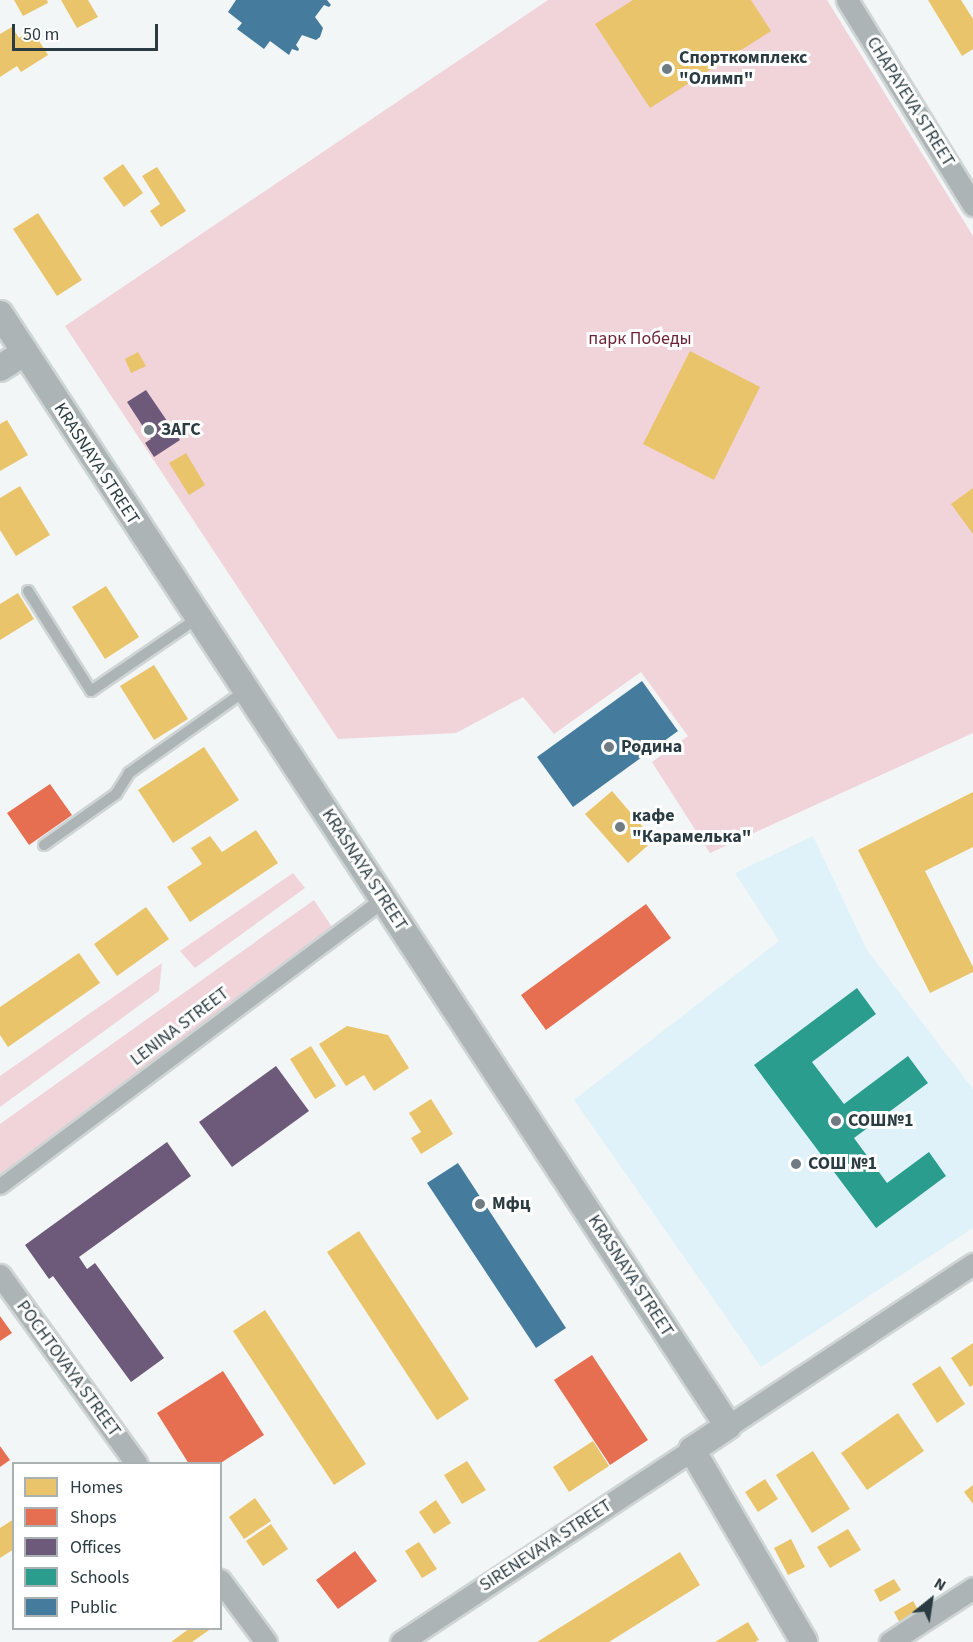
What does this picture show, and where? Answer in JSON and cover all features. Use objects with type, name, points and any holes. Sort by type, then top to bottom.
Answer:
[{"type":"street","name":"CHAPAYEVA STREET","points":[[847,0],[973,205]]},
{"type":"street","name":"KRASNAYA STREET","points":[[0,314],[728,1426]]},
{"type":"street","points":[[0,368],[24,353]]},
{"type":"street","name":"LENINA STREET","points":[[0,1186],[383,899]]},
{"type":"street","points":[[804,1642],[692,1450],[973,1264]]},
{"type":"street","name":"POCHTOVAYA STREET","points":[[0,1275],[135,1462]]},
{"type":"street","name":"SIRENEVAYA STREET","points":[[401,1642],[692,1450]]},
{"type":"street","points":[[222,1583],[266,1642]]},
{"type":"street","points":[[890,1642],[973,1588]]},
{"type":"lane","points":[[28,591],[91,691],[155,650],[198,618]]},
{"type":"lane","points":[[44,845],[116,794],[129,773],[246,690]]},
{"type":"shaded area","name":"СОШ №1","points":[[813,836],[867,950],[973,1089],[973,1228],[761,1367],[574,1100],[779,941],[735,873]]},
{"type":"green space","name":"парк Победы","points":[[548,0],[827,0],[973,236],[973,733],[710,853],[652,762],[688,736],[641,672],[554,734],[523,697],[456,733],[338,739],[65,326]]},
{"type":"green space","points":[[293,873],[305,888],[195,968],[180,951]]},
{"type":"green space","points":[[314,900],[332,927],[0,1175],[0,1124]]},
{"type":"green space","points":[[162,963],[159,991],[0,1107],[0,1076]]},
{"type":"building: Homes","points":[[14,0],[47,0],[48,3],[23,16]]},
{"type":"building: Homes","points":[[61,0],[88,0],[98,17],[77,28]]},
{"type":"building: Homes","name":"Спорткомплекс \"Олимп\"","points":[[633,0],[751,0],[771,31],[650,108],[595,24]]},
{"type":"building: Homes","points":[[928,0],[961,0],[973,19],[973,49],[962,56]]},
{"type":"building: Homes","points":[[12,27],[19,38],[32,30],[48,55],[21,72],[17,66],[0,77],[0,34]]},
{"type":"building: Homes","points":[[123,164],[143,193],[124,207],[103,178]]},
{"type":"building: Homes","points":[[157,167],[186,211],[161,227],[150,211],[160,204],[142,176]]},
{"type":"building: Homes","points":[[38,213],[82,280],[57,296],[13,229]]},
{"type":"building: Homes","points":[[690,351],[760,387],[714,480],[643,444]]},
{"type":"building: Homes","points":[[138,352],[146,366],[131,373],[125,359]]},
{"type":"building: Homes","points":[[7,420],[28,455],[0,471],[0,424]]},
{"type":"building: Homes","points":[[186,453],[205,485],[189,495],[169,463]]},
{"type":"building: Homes","points":[[20,486],[50,535],[16,556],[0,530],[0,498]]},
{"type":"building: Homes","points":[[973,488],[973,534],[951,504]]},
{"type":"building: Homes","points":[[106,586],[139,637],[105,659],[72,607]]},
{"type":"building: Homes","points":[[18,593],[34,619],[0,640],[0,604]]},
{"type":"building: Homes","points":[[154,665],[188,719],[154,740],[120,686]]},
{"type":"building: Homes","points":[[204,747],[239,800],[173,843],[138,790]]},
{"type":"building: Homes","name":"кафе \"Карамелька\"","points":[[612,791],[654,840],[628,863],[585,814]]},
{"type":"building: Homes","points":[[973,792],[973,847],[925,871],[973,967],[973,972],[930,993],[858,850]]},
{"type":"building: Homes","points":[[256,830],[278,863],[190,922],[167,887],[202,864],[191,848],[210,836],[222,852]]},
{"type":"building: Homes","points":[[146,907],[169,939],[117,976],[94,944]]},
{"type":"building: Homes","points":[[79,953],[100,983],[8,1047],[0,1035],[0,1007]]},
{"type":"building: Homes","points":[[347,1026],[388,1035],[409,1068],[374,1091],[364,1075],[346,1086],[319,1044]]},
{"type":"building: Homes","points":[[311,1046],[336,1086],[315,1099],[290,1059]]},
{"type":"building: Homes","points":[[431,1099],[453,1134],[421,1154],[411,1138],[421,1132],[409,1113]]},
{"type":"building: Homes","points":[[359,1231],[469,1399],[437,1420],[327,1252]]},
{"type":"building: Homes","points":[[265,1310],[366,1464],[334,1485],[233,1331]]},
{"type":"building: Homes","points":[[973,1343],[973,1385],[970,1387],[951,1358]]},
{"type":"building: Homes","points":[[940,1366],[965,1404],[937,1423],[912,1384]]},
{"type":"building: Homes","points":[[898,1413],[924,1451],[867,1490],[841,1453]]},
{"type":"building: Homes","points":[[593,1441],[609,1466],[569,1492],[553,1467]]},
{"type":"building: Homes","points":[[813,1451],[850,1509],[812,1533],[776,1475]]},
{"type":"building: Homes","points":[[467,1461],[486,1490],[462,1504],[444,1475]]},
{"type":"building: Homes","points":[[765,1479],[778,1499],[758,1512],[745,1492]]},
{"type":"building: Homes","points":[[973,1485],[973,1504],[964,1492]]},
{"type":"building: Homes","points":[[255,1498],[271,1521],[244,1539],[229,1517]]},
{"type":"building: Homes","points":[[436,1500],[451,1523],[434,1534],[419,1512]]},
{"type":"building: Homes","points":[[12,1520],[12,1550],[0,1558],[0,1528]]},
{"type":"building: Homes","points":[[271,1524],[288,1549],[263,1566],[246,1541]]},
{"type":"building: Homes","points":[[848,1529],[861,1550],[830,1568],[817,1547]]},
{"type":"building: Homes","points":[[791,1539],[805,1567],[788,1575],[774,1548]]},
{"type":"building: Homes","points":[[419,1542],[437,1569],[422,1578],[405,1551]]},
{"type":"building: Homes","points":[[680,1552],[700,1585],[609,1642],[537,1642]]},
{"type":"building: Homes","points":[[894,1579],[901,1590],[880,1602],[874,1590]]},
{"type":"building: Homes","points":[[913,1601],[920,1613],[901,1625],[894,1612]]},
{"type":"building: Homes","points":[[748,1622],[759,1640],[755,1642],[715,1642]]},
{"type":"building: Homes","points":[[187,1630],[209,1630],[192,1642],[171,1642]]},
{"type":"building: Shops","points":[[50,784],[72,815],[29,845],[7,813]]},
{"type":"building: Shops","points":[[646,904],[671,938],[546,1030],[521,995]]},
{"type":"building: Shops","points":[[0,1316],[12,1333],[0,1341]]},
{"type":"building: Shops","points":[[592,1355],[648,1440],[610,1465],[554,1380]]},
{"type":"building: Shops","points":[[223,1371],[264,1435],[222,1462],[188,1462],[157,1413]]},
{"type":"building: Shops","points":[[0,1446],[10,1460],[0,1467]]},
{"type":"building: Shops","points":[[355,1551],[377,1581],[338,1609],[316,1580]]},
{"type":"building: Offices","points":[[146,390],[180,440],[154,457],[145,443],[151,439],[127,402]]},
{"type":"building: Offices","points":[[276,1066],[309,1111],[232,1167],[199,1122]]},
{"type":"building: Offices","points":[[167,1142],[191,1176],[79,1257],[87,1269],[95,1263],[164,1358],[131,1382],[53,1276],[49,1279],[25,1245]]},
{"type":"building: Schools","name":"СОШ№1","points":[[857,988],[876,1014],[812,1062],[844,1104],[908,1056],[928,1083],[854,1138],[887,1183],[929,1152],[946,1176],[876,1228],[754,1065]]},
{"type":"building: Public","points":[[236,0],[327,0],[331,5],[329,7],[324,5],[315,17],[323,28],[320,37],[316,40],[302,35],[296,45],[298,51],[292,49],[289,55],[270,41],[264,49],[237,29],[242,23],[228,12]]},
{"type":"building: Public","points":[[642,681],[678,731],[573,807],[537,757]]},
{"type":"building: Public","points":[[458,1163],[566,1328],[536,1348],[427,1183]]},
{"type":"place","name":"Спорткомплекс \"Олимп\"","points":[[667,69]]},
{"type":"place","name":"ЗАГС","points":[[149,430]]},
{"type":"place","name":"Родина","points":[[609,747]]},
{"type":"place","name":"кафе \"Карамелька\"","points":[[620,827]]},
{"type":"place","name":"СОШ№1","points":[[836,1121]]},
{"type":"place","name":"СОШ №1","points":[[796,1164]]},
{"type":"place","name":"Мфц","points":[[480,1204]]}]
